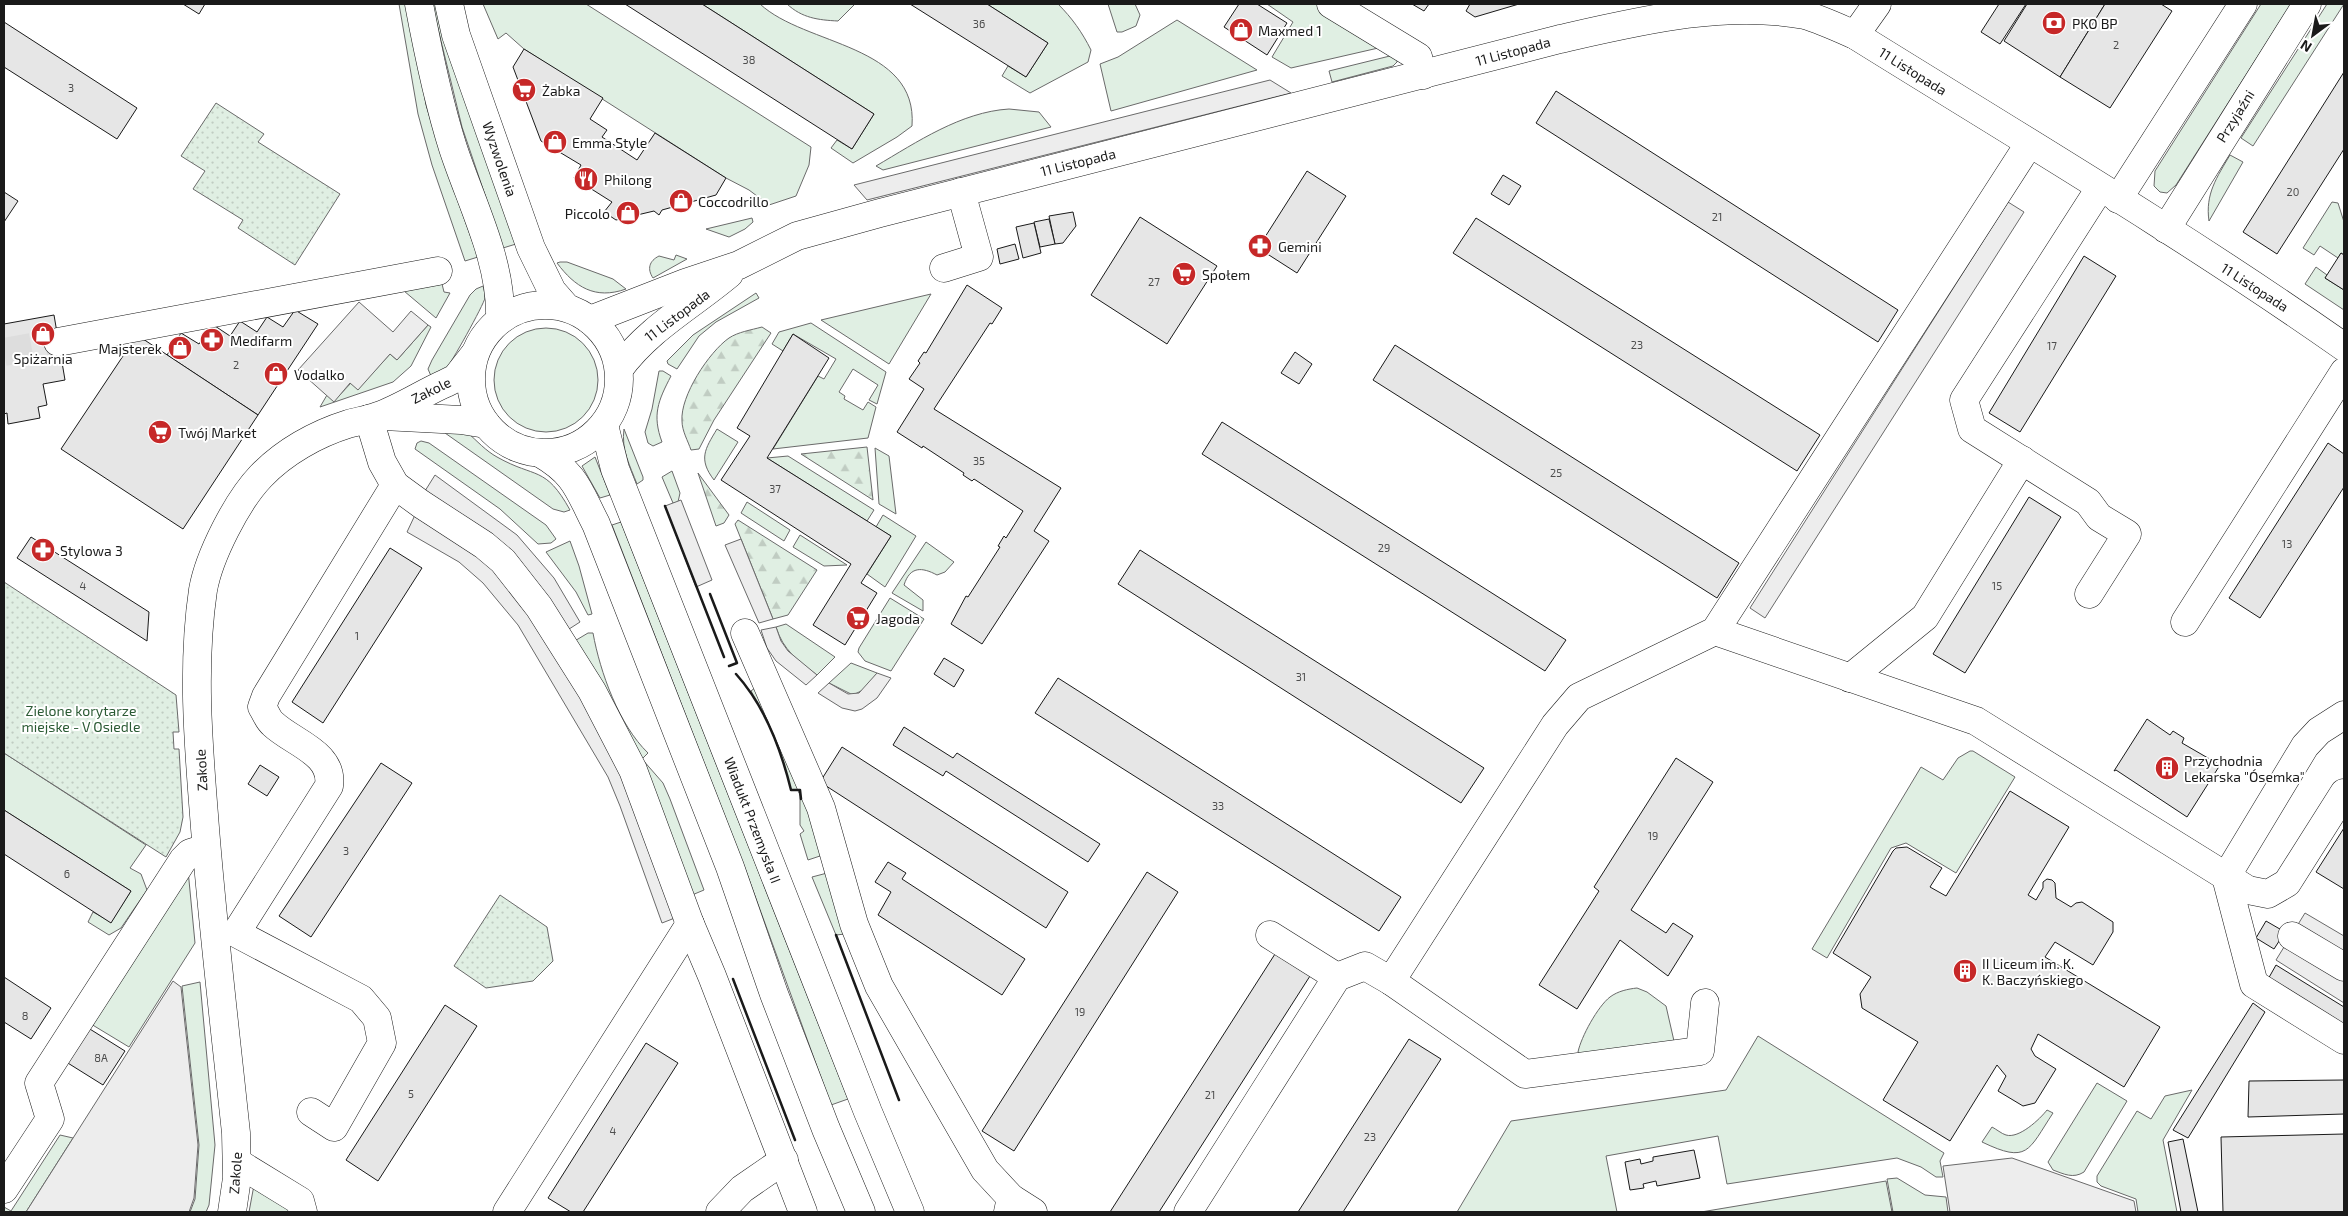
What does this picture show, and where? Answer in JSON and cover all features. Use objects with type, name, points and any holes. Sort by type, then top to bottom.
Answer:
[{"type":"street","points":[[419,4],[433,73],[453,146],[497,275],[500,319]]},
{"type":"street","name":"Wyzwolenia","points":[[449,4],[456,35],[531,248],[552,291],[566,307]]},
{"type":"street","points":[[1331,4],[1421,66]]},
{"type":"street","points":[[1855,35],[1876,4]]},
{"type":"street","points":[[2089,594],[2127,534],[2100,516],[2088,502],[1972,429],[1964,400],[2243,4]]},
{"type":"street","name":"Przyjaźni","points":[[2166,229],[2307,4]]},
{"type":"street","name":"11 Listopada","points":[[590,320],[641,302],[685,283],[739,265],[797,236],[1421,66],[1551,41],[1673,12],[1724,7],[1769,6],[1805,15],[1855,35],[2166,229],[2293,311],[2344,347]]},
{"type":"street","points":[[1391,982],[1555,725],[1579,697],[1715,631],[2029,144]]},
{"type":"street","points":[[944,268],[978,257],[961,192]]},
{"type":"street","name":"11 Listopada","points":[[619,369],[642,340],[702,296],[739,265]]},
{"type":"street","points":[[58,342],[438,272]]},
{"type":"street","points":[[549,304],[566,307],[590,320],[605,335],[614,351],[619,369],[614,408],[604,425],[591,437],[575,447],[558,452],[540,453],[524,450],[497,436],[486,424],[477,409],[472,391],[471,373],[474,355],[485,336],[500,319],[515,310],[532,305],[549,304]]},
{"type":"street","name":"Zakole","points":[[232,1212],[238,1163],[226,939],[206,848],[201,780],[196,658],[203,588],[229,522],[261,476],[297,446],[338,428],[374,418],[456,378],[474,355]]},
{"type":"street","points":[[2185,622],[2344,372]]},
{"type":"street","points":[[374,418],[382,462],[395,485],[484,545],[503,561],[539,607],[592,691],[621,744],[633,770],[690,924],[803,1212]]},
{"type":"street","name":"Zakole","points":[[374,418],[461,420],[486,424]]},
{"type":"street","name":"Wiadukt Przemysła II","points":[[604,425],[615,469],[868,1112],[910,1212]]},
{"type":"street","points":[[540,453],[560,464],[569,474],[596,524],[730,867],[774,994],[826,1129],[861,1212]]},
{"type":"street","points":[[1850,678],[1925,617],[2022,460]]},
{"type":"street","points":[[311,1112],[334,1127],[382,1043],[377,1018],[361,999],[226,939],[329,786],[330,776],[328,768],[316,754],[272,724],[262,708],[266,696],[395,485]]},
{"type":"street","points":[[1715,631],[1976,721],[2248,890],[2268,894],[2287,883],[2344,793]]},
{"type":"street","points":[[745,633],[821,808],[854,924],[879,986],[985,1170],[1017,1208]]},
{"type":"street","points":[[2344,715],[2319,732],[2305,746],[2226,877],[2254,984],[2344,1040]]},
{"type":"street","points":[[4,1189],[50,1119],[39,1083],[183,860],[190,853],[206,848]]},
{"type":"street","points":[[507,1212],[690,924]]},
{"type":"street","points":[[1270,935],[1337,977]]},
{"type":"street","points":[[2292,936],[2344,967]]},
{"type":"street","points":[[1188,1212],[1337,977],[1365,966],[1525,1074],[1700,1051],[1705,1003]]},
{"type":"street","points":[[720,1212],[742,1189],[784,1160]]},
{"type":"street","points":[[238,1163],[300,1201],[303,1212]]},
{"type":"green space","points":[[399,4],[410,4],[426,105],[443,160],[478,257],[465,261],[432,165],[418,114]]},
{"type":"green space","points":[[432,4],[442,4],[516,244],[503,248],[462,127]]},
{"type":"green space","points":[[483,4],[586,4],[811,147],[809,165],[796,196],[769,205],[749,190],[726,178],[524,49],[506,33],[498,39]]},
{"type":"green space","points":[[702,4],[760,4],[780,18],[855,50],[878,62],[897,78],[909,99],[912,126],[853,163],[831,148],[837,140],[852,149],[874,114]]},
{"type":"green space","points":[[787,4],[855,4],[838,21],[804,15]]},
{"type":"green space","points":[[987,4],[1058,4],[1084,37],[1091,50],[1088,62],[1030,93],[1002,76],[1008,66],[1026,77],[1048,43]]},
{"type":"green space","points":[[1108,4],[1135,4],[1140,15],[1136,26],[1122,32],[1117,32]]},
{"type":"green space","points":[[1267,4],[1322,4],[1387,46],[1291,68],[1272,57],[1293,22]]},
{"type":"green space","points":[[2261,4],[2291,4],[2176,185],[2167,193],[2160,192],[2154,186],[2155,171]]},
{"type":"green space","points":[[2327,4],[2344,4],[2253,146],[2241,138]]},
{"type":"green space","points":[[1177,20],[1257,70],[1111,111],[1100,64],[1118,57]]},
{"type":"green space","points":[[1398,54],[1397,62],[1393,66],[1332,82],[1329,71]]},
{"type":"green space","points":[[216,103],[264,134],[258,142],[340,194],[295,265],[238,228],[243,220],[193,189],[205,171],[181,156]]},
{"type":"green space","points":[[1009,109],[1039,112],[1051,127],[883,170],[876,166],[923,138],[957,122],[991,111]]},
{"type":"green space","points":[[2230,155],[2243,162],[2209,221],[2210,194]]},
{"type":"green space","points":[[2332,202],[2338,203],[2344,222],[2344,255],[2341,253],[2338,258],[2320,246],[2314,255],[2303,248]]},
{"type":"green space","points":[[752,218],[753,222],[745,229],[729,237],[706,229]]},
{"type":"green space","points":[[676,255],[687,259],[653,278],[650,266],[653,260],[659,256],[674,260]]},
{"type":"green space","points":[[567,262],[613,279],[626,289],[605,293],[587,289],[571,279],[557,263]]},
{"type":"green space","points":[[2316,267],[2327,275],[2325,278],[2344,290],[2344,310],[2305,284]]},
{"type":"green space","points":[[442,284],[444,292],[450,293],[436,318],[404,291]]},
{"type":"green space","points":[[483,286],[485,298],[460,347],[445,370],[431,376],[428,369],[432,360],[470,295],[476,289]]},
{"type":"green space","points":[[756,293],[759,298],[716,322],[699,336],[677,369],[668,364],[667,361],[693,335]]},
{"type":"green space","points":[[931,294],[889,364],[821,320]]},
{"type":"green space","points":[[811,323],[886,372],[877,404],[869,400],[878,385],[853,369],[839,392],[845,396],[844,399],[863,410],[868,402],[876,407],[868,438],[773,449],[818,376],[824,379],[836,359],[793,334],[783,351],[772,344],[779,332]]},
{"type":"green space","points":[[428,325],[431,327],[411,366],[393,382],[320,407],[327,395],[334,401],[351,383],[358,389],[390,354],[397,360]]},
{"type":"green space","points":[[762,327],[771,333],[714,420],[699,449],[691,450],[682,421],[686,399],[697,375],[713,353],[729,338]]},
{"type":"green space","points":[[546,328],[566,332],[583,343],[594,360],[598,380],[594,400],[583,417],[566,428],[546,432],[526,428],[509,417],[498,400],[494,380],[498,360],[509,343],[526,332]]},
{"type":"green space","points":[[659,371],[663,371],[671,376],[658,408],[657,424],[662,442],[653,446],[648,443],[645,432],[652,409]]},
{"type":"green space","points":[[624,429],[643,477],[643,480],[637,484],[625,450]]},
{"type":"green space","points":[[717,429],[738,442],[714,480],[706,466],[705,454],[709,442]]},
{"type":"green space","points":[[467,432],[485,449],[497,457],[546,479],[554,486],[570,510],[564,512],[553,509],[445,433]]},
{"type":"green space","points":[[421,441],[429,443],[546,525],[556,539],[551,543],[538,544],[500,509],[415,449],[417,443]]},
{"type":"green space","points":[[867,447],[873,500],[801,454]]},
{"type":"green space","points":[[875,448],[889,456],[896,514],[879,504]]},
{"type":"green space","points":[[788,456],[874,510],[867,521],[767,458]]},
{"type":"green space","points":[[595,457],[610,495],[600,498],[582,466]]},
{"type":"green space","points":[[672,471],[680,493],[678,502],[673,503],[662,477]]},
{"type":"green space","points":[[698,473],[729,515],[724,523],[716,526]]},
{"type":"green space","points":[[747,502],[790,530],[784,541],[741,513]]},
{"type":"green space","points":[[883,515],[916,536],[885,587],[867,574],[891,536],[876,527]]},
{"type":"green space","points":[[738,520],[817,570],[788,615],[773,619],[735,524]]},
{"type":"green space","points":[[621,522],[848,1099],[831,1105],[746,871],[612,525]]},
{"type":"green space","points":[[800,535],[847,565],[824,566],[793,547]]},
{"type":"green space","points":[[570,541],[592,614],[588,615],[576,592],[546,552]]},
{"type":"green space","points":[[926,542],[954,562],[945,572],[937,575],[922,570],[913,571],[910,574],[904,585],[923,600],[923,611],[892,593]]},
{"type":"green space","name":"Zielone korytarze miejske - V Osiedle","points":[[4,582],[176,695],[179,732],[173,732],[174,749],[179,749],[183,817],[180,832],[166,857],[4,753]]},
{"type":"green space","points":[[890,598],[924,619],[891,671],[865,661],[858,652]]},
{"type":"green space","points":[[786,624],[835,657],[817,675],[787,649],[776,627]]},
{"type":"green space","points":[[588,633],[593,633],[600,664],[620,713],[628,728],[648,753],[642,759],[663,783],[704,890],[692,895],[573,642]]},
{"type":"green space","points":[[851,663],[877,673],[865,689],[853,695],[829,683]]},
{"type":"green space","points":[[756,687],[801,785],[826,854],[808,860],[800,834],[804,831],[800,825],[800,790],[791,790],[775,739],[751,691]]},
{"type":"green space","points":[[1973,751],[2015,777],[1956,873],[1906,843],[1891,848],[1827,958],[1812,949],[1921,767],[1943,780],[1958,758]]},
{"type":"green space","points":[[4,753],[146,845],[130,868],[141,874],[147,890],[121,928],[109,935],[88,922],[93,912],[111,922],[131,891],[4,810]]},
{"type":"green space","points":[[188,870],[195,943],[129,1047],[86,1021]]},
{"type":"green space","points":[[831,872],[845,934],[836,935],[812,877]]},
{"type":"green space","points":[[500,895],[547,927],[553,961],[533,981],[486,988],[454,966]]},
{"type":"green space","points":[[200,982],[215,1145],[209,1205],[206,1212],[190,1212],[195,1199],[199,1145],[182,986]]},
{"type":"green space","points":[[1637,988],[1647,992],[1666,1006],[1674,1041],[1584,1057],[1578,1052],[1591,1022],[1605,1001],[1620,992]]},
{"type":"green space","points":[[1758,1036],[1944,1153],[1940,1161],[1943,1177],[1936,1177],[1921,1167],[1897,1158],[1727,1184],[1718,1136],[1606,1156],[1617,1212],[1457,1212],[1511,1121],[1726,1090]]},
{"type":"green space","points":[[2097,1083],[2127,1101],[2084,1172],[2072,1175],[2053,1170],[2048,1162]]},
{"type":"green space","points":[[2192,1090],[2163,1140],[2177,1212],[2138,1212],[2136,1199],[2101,1186],[2097,1182],[2097,1176],[2137,1111],[2151,1119],[2165,1096]]},
{"type":"green space","points":[[2047,1110],[2053,1113],[2032,1145],[2025,1150],[2018,1153],[2009,1152],[1982,1142],[1992,1127],[2006,1135],[2017,1134],[2034,1123]]},
{"type":"green space","points":[[60,1135],[73,1138],[26,1212],[4,1212],[4,1207],[11,1211]]},
{"type":"green space","points":[[1897,1178],[1925,1195],[1946,1197],[1948,1212],[1893,1212],[1887,1179]]},
{"type":"green space","points":[[1886,1181],[1892,1212],[1701,1212]]},
{"type":"green space","points":[[254,1185],[294,1212],[249,1212]]},
{"type":"shaded area","points":[[1270,80],[1291,93],[867,200],[854,185]]},
{"type":"shaded area","points":[[2008,202],[2024,212],[1765,618],[1750,608]]},
{"type":"shaded area","points":[[359,302],[393,332],[411,311],[428,325],[397,360],[390,354],[358,390],[350,383],[334,402],[298,370]]},
{"type":"shaded area","points":[[435,475],[517,535],[554,578],[580,622],[566,631],[487,532],[425,491]]},
{"type":"shaded area","points":[[681,500],[712,580],[696,587],[665,506]]},
{"type":"shaded area","points":[[415,515],[482,558],[514,593],[558,657],[616,756],[680,916],[662,923],[608,777],[518,625],[483,583],[459,562],[407,532]]},
{"type":"shaded area","points":[[741,539],[773,619],[759,623],[725,545]]},
{"type":"shaded area","points":[[776,627],[781,641],[788,651],[817,675],[806,685],[776,661],[767,648],[761,630]]},
{"type":"shaded area","points":[[877,673],[891,678],[877,698],[862,709],[855,711],[842,708],[818,693],[829,683],[848,694],[859,693]]},
{"type":"shaded area","points":[[2305,913],[2344,936],[2344,1003],[2276,960]]},
{"type":"shaded area","points":[[173,981],[181,987],[198,1145],[194,1198],[189,1212],[26,1212]]},
{"type":"shaded area","points":[[2012,1158],[2134,1201],[2136,1212],[1950,1212],[1943,1166]]},
{"type":"building","points":[[183,4],[205,4],[199,14]]},
{"type":"building","points":[[625,4],[702,4],[874,114],[852,149]]},
{"type":"building","points":[[910,4],[987,4],[1048,43],[1026,77]]},
{"type":"building","points":[[1239,4],[1257,4],[1287,23],[1267,55],[1224,27]]},
{"type":"building","points":[[1412,4],[1429,4],[1424,11]]},
{"type":"building","points":[[1470,4],[1519,4],[1475,17],[1466,11]]},
{"type":"building","points":[[1999,4],[2026,4],[2000,44],[1981,32]]},
{"type":"building","name":"PKO BP","points":[[2027,4],[2105,4],[2060,77],[2004,41]]},
{"type":"building","points":[[2105,4],[2161,4],[2172,11],[2110,108],[2060,77]]},
{"type":"building","points":[[4,22],[137,108],[117,139],[4,67]]},
{"type":"building","points":[[524,49],[603,98],[590,119],[607,130],[602,137],[637,160],[655,133],[726,178],[716,195],[662,210],[659,215],[654,211],[616,220],[604,212],[612,202],[574,178],[581,165],[541,141],[513,67]]},
{"type":"building","points":[[2344,72],[2344,149],[2277,254],[2243,232]]},
{"type":"building","points":[[1556,91],[1898,310],[1878,342],[1536,123]]},
{"type":"building","points":[[1307,171],[1346,196],[1297,273],[1258,248]]},
{"type":"building","points":[[1503,175],[1521,186],[1509,205],[1491,194]]},
{"type":"building","points":[[4,192],[18,201],[4,222]]},
{"type":"building","points":[[1073,212],[1076,226],[1063,243],[1055,244],[1049,216]]},
{"type":"building","points":[[1140,217],[1217,266],[1167,344],[1091,295]]},
{"type":"building","points":[[1476,218],[1820,435],[1797,471],[1453,253]]},
{"type":"building","points":[[1049,219],[1055,244],[1040,247],[1034,222]]},
{"type":"building","points":[[1034,223],[1041,253],[1023,258],[1016,227]]},
{"type":"building","points":[[1015,244],[1019,259],[1000,264],[997,249]]},
{"type":"building","points":[[2341,253],[2344,255],[2344,290],[2325,278]]},
{"type":"building","points":[[2084,256],[2116,276],[2020,432],[1989,413]]},
{"type":"building","points":[[967,285],[1002,308],[992,324],[990,323],[934,409],[1061,488],[1034,531],[1049,541],[982,644],[951,624],[966,596],[968,597],[1000,547],[998,546],[1004,536],[1006,538],[1023,511],[974,479],[972,481],[963,475],[964,473],[923,446],[922,448],[897,432],[924,389],[909,379],[920,363],[918,361],[924,352],[926,353]]},
{"type":"building","points":[[295,310],[318,324],[258,415],[167,355],[181,333],[199,344],[212,324],[230,336],[240,321],[257,332],[267,317],[283,327]]},
{"type":"building","points":[[54,315],[65,380],[43,384],[47,405],[38,407],[40,418],[8,424],[7,413],[4,414],[4,324]]},
{"type":"building","points":[[793,334],[829,358],[767,458],[891,536],[861,583],[877,593],[845,645],[813,625],[851,564],[721,480],[750,436],[737,428]]},
{"type":"building","name":"Twój Market","points":[[137,335],[258,415],[183,529],[61,449]]},
{"type":"building","points":[[1395,345],[1739,563],[1717,598],[1373,380]]},
{"type":"building","points":[[1295,352],[1312,364],[1299,384],[1281,373]]},
{"type":"building","points":[[1222,422],[1566,640],[1545,671],[1202,454]]},
{"type":"building","points":[[2328,443],[2344,454],[2344,487],[2260,618],[2229,598]]},
{"type":"building","points":[[2029,497],[2061,517],[1965,673],[1933,654]]},
{"type":"building","points":[[31,537],[149,612],[147,641],[17,558]]},
{"type":"building","points":[[390,548],[422,568],[323,723],[292,702]]},
{"type":"building","points":[[1140,550],[1484,768],[1461,803],[1118,584]]},
{"type":"building","points":[[944,658],[964,670],[954,687],[934,674]]},
{"type":"building","points":[[1058,678],[1401,897],[1379,931],[1035,713]]},
{"type":"building","name":"Przychodnia Lekarska \"Ósemka\"","points":[[2147,719],[2170,735],[2173,731],[2184,738],[2182,743],[2220,765],[2187,817],[2116,770],[2114,771]]},
{"type":"building","points":[[904,727],[953,758],[957,753],[1100,844],[1088,862],[946,771],[943,776],[893,745]]},
{"type":"building","points":[[842,747],[1068,892],[1046,928],[820,782]]},
{"type":"building","points":[[1676,758],[1713,782],[1631,910],[1666,933],[1673,923],[1693,936],[1668,976],[1620,940],[1577,1009],[1539,985],[1599,891],[1594,887]]},
{"type":"building","points":[[381,763],[412,783],[311,937],[279,916]]},
{"type":"building","points":[[260,765],[279,777],[267,796],[248,784]]},
{"type":"building","name":"II Liceum im. K. K. Baczyńskiego","points":[[2010,791],[2069,827],[2028,895],[2036,900],[2043,888],[2043,882],[2047,879],[2052,880],[2055,883],[2056,898],[2071,907],[2076,903],[2082,902],[2113,922],[2113,932],[2093,965],[2055,942],[2045,957],[2160,1027],[2124,1087],[2038,1034],[2031,1049],[2035,1056],[2056,1069],[2035,1103],[2023,1106],[1998,1091],[2006,1076],[1997,1065],[1950,1141],[1883,1100],[1918,1042],[1862,1008],[1860,994],[1871,977],[1833,953],[1896,848],[1907,847],[1942,868],[1930,887],[1946,896]]},
{"type":"building","points":[[4,810],[131,891],[111,923],[4,854]]},
{"type":"building","points":[[2344,828],[2344,889],[2316,872]]},
{"type":"building","points":[[888,862],[906,873],[902,879],[1025,959],[1002,995],[878,915],[891,892],[875,882]]},
{"type":"building","points":[[1147,872],[1178,892],[1014,1151],[982,1131]]},
{"type":"building","points":[[2266,921],[2285,932],[2274,949],[2256,938]]},
{"type":"building","points":[[1275,954],[1310,976],[1159,1212],[1110,1212]]},
{"type":"building","points":[[2276,965],[2344,1007],[2344,1029],[2267,981]]},
{"type":"building","points":[[4,977],[51,1008],[31,1039],[4,1022]]},
{"type":"building","points":[[2253,1003],[2265,1012],[2188,1138],[2173,1130]]},
{"type":"building","points":[[445,1005],[477,1026],[378,1181],[346,1160]]},
{"type":"building","points":[[85,1026],[125,1051],[103,1085],[63,1060]]},
{"type":"building","points":[[1409,1039],[1441,1059],[1343,1212],[1298,1212]]},
{"type":"building","points":[[646,1043],[678,1063],[583,1212],[571,1212],[548,1198]]},
{"type":"building","points":[[2344,1080],[2344,1114],[2248,1117],[2249,1081]]},
{"type":"building","points":[[2344,1134],[2344,1212],[2223,1212],[2221,1137]]},
{"type":"building","points":[[2183,1139],[2198,1212],[2181,1212],[2168,1142]]},
{"type":"building","points":[[1694,1150],[1700,1178],[1657,1186],[1656,1181],[1643,1184],[1644,1188],[1630,1190],[1625,1162],[1640,1159],[1641,1164],[1653,1161],[1653,1157]]},
{"type":"tunnel","points":[[4,352],[58,342]]},
{"type":"wall","points":[[665,506],[724,657]]},
{"type":"wall","points":[[710,594],[737,663],[729,666]]},
{"type":"wall","points":[[736,674],[755,699],[763,714],[777,743],[791,790],[800,790],[801,799]]},
{"type":"wall","points":[[836,935],[899,1100]]},
{"type":"wall","points":[[733,979],[795,1140]]},
{"type":"place","name":"PKO BP","points":[[2054,23]]},
{"type":"place","name":"Maxmed 1","points":[[1241,30]]},
{"type":"place","name":"Żabka","points":[[524,90]]},
{"type":"place","name":"Emma Style","points":[[555,142]]},
{"type":"place","name":"Philong","points":[[586,179]]},
{"type":"place","name":"Coccodrillo","points":[[681,201]]},
{"type":"place","name":"Piccolo","points":[[628,213]]},
{"type":"place","name":"Gemini","points":[[1260,246]]},
{"type":"place","name":"Społem","points":[[1184,274]]},
{"type":"place","name":"Spiżarnia","points":[[43,334]]},
{"type":"place","name":"Medifarm","points":[[212,340]]},
{"type":"place","name":"Majsterek","points":[[180,348]]},
{"type":"place","name":"Vodalko","points":[[276,374]]},
{"type":"place","name":"Twój Market","points":[[160,432]]},
{"type":"place","name":"Stylowa 3","points":[[43,550]]},
{"type":"place","name":"Jagoda","points":[[858,618]]},
{"type":"place","name":"Przychodnia Lekarska \"Ósemka\"","points":[[2167,768]]},
{"type":"place","name":"II Liceum im. K. K. Baczyńskiego","points":[[1965,971]]}]
